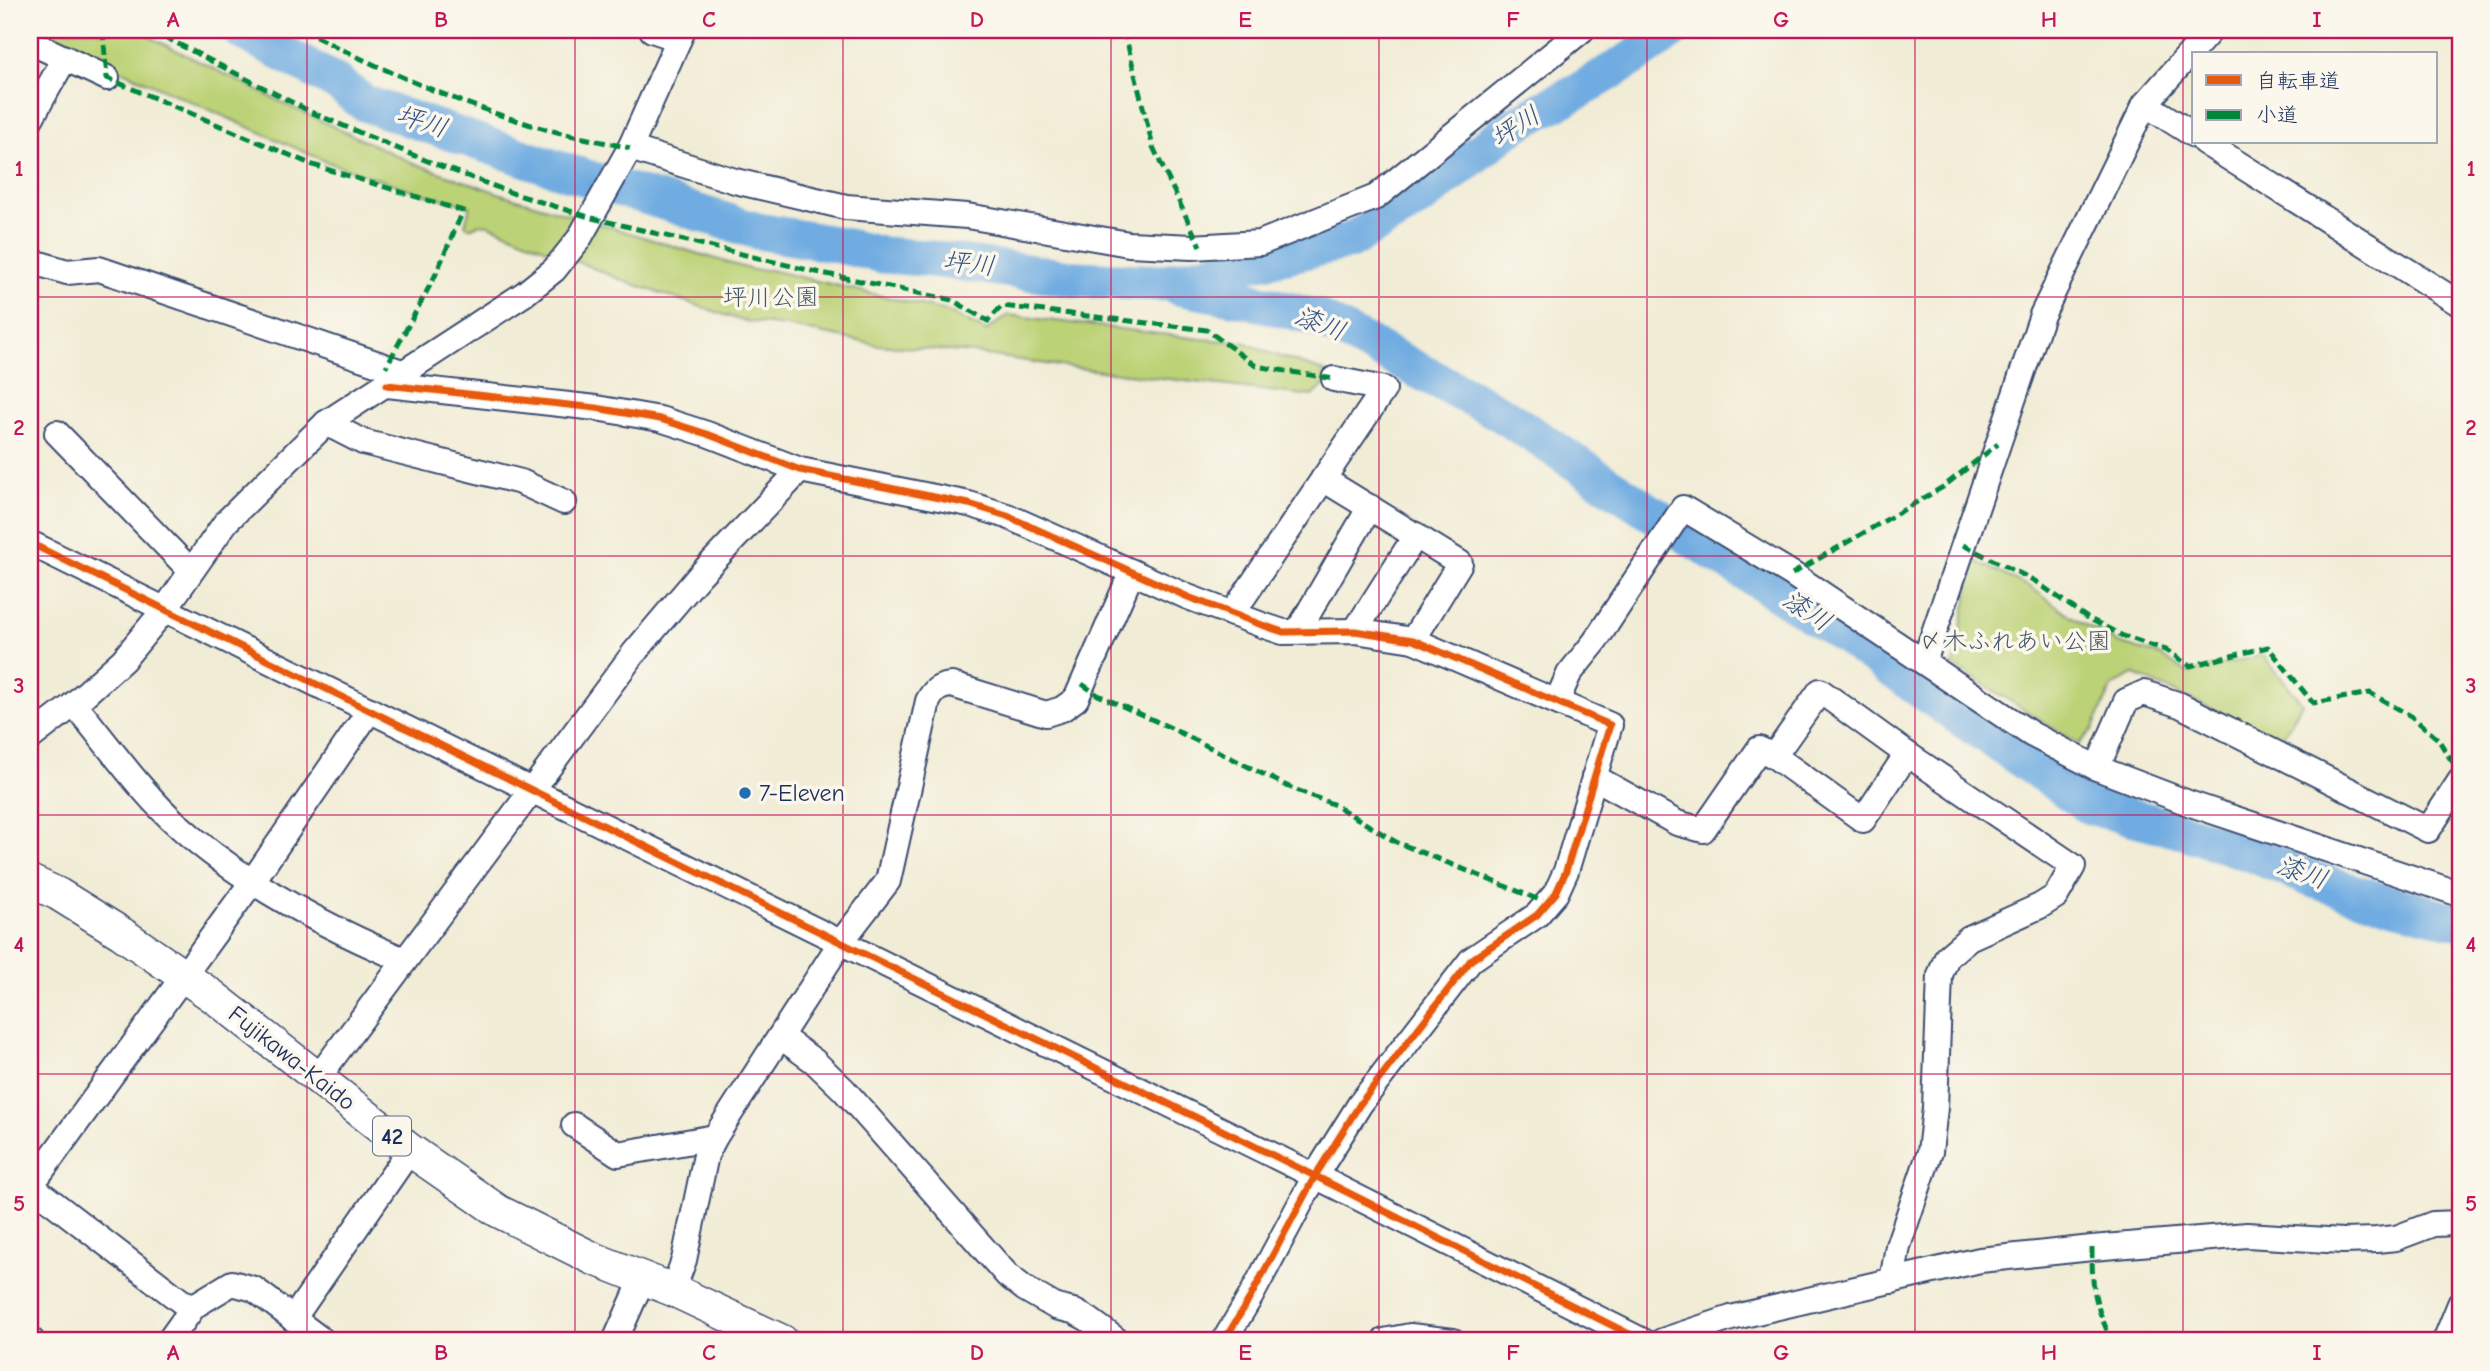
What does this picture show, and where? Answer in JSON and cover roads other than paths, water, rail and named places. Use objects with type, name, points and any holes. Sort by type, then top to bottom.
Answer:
[{"type":"main road","name":"Fujikawa-Kaido","points":[[30,881],[58,894],[121,933],[214,997],[410,1150],[498,1211],[592,1258],[673,1290],[782,1341]]},
{"type":"street","points":[[30,738],[124,660],[165,609],[226,522],[326,423],[524,294],[554,270],[592,218],[629,148],[681,34],[652,30]]},
{"type":"street","points":[[629,148],[735,181],[846,207],[967,216],[1129,244],[1192,247],[1260,243],[1376,197],[1582,30]]},
{"type":"street","points":[[1924,662],[2042,315],[2145,104],[2211,30]]},
{"type":"street","points":[[30,42],[107,78]]},
{"type":"street","points":[[30,120],[65,58]]},
{"type":"street","points":[[2145,104],[2192,134]]},
{"type":"street","points":[[2207,144],[2460,304]]},
{"type":"street","points":[[30,261],[67,272],[99,269],[396,379],[660,419],[800,470],[970,504],[1007,516],[1188,597],[1283,632],[1355,631],[1413,640],[1610,724],[1566,871],[1556,893],[1537,915],[1471,960],[1360,1104],[1315,1176],[1251,1296],[1223,1341]]},
{"type":"street","points":[[1232,614],[1384,389],[1334,379]]},
{"type":"street","points":[[326,423],[363,442],[521,482],[564,502]]},
{"type":"street","points":[[57,433],[191,571]]},
{"type":"street","points":[[317,1079],[634,653],[700,575],[800,470]]},
{"type":"street","points":[[1323,479],[1460,562],[1413,640]]},
{"type":"street","points":[[1298,631],[1370,507]]},
{"type":"street","points":[[1557,701],[1569,674],[1594,643],[1683,508],[1792,574],[2031,734],[2097,768],[2191,804],[2460,894]]},
{"type":"street","points":[[1355,631],[1416,536]]},
{"type":"street","points":[[30,543],[1315,1176],[1643,1341]]},
{"type":"street","points":[[673,1290],[684,1260],[706,1155],[715,1137],[841,943],[888,881],[928,701],[933,692],[942,685],[952,685],[1046,714],[1062,709],[1076,699],[1132,572]]},
{"type":"street","points":[[1774,756],[1820,691],[2073,866],[2056,896],[1969,938],[1947,957],[1940,975],[1935,1108],[1930,1153],[1898,1246],[1892,1281]]},
{"type":"street","points":[[2097,768],[2126,701],[2144,693],[2180,705],[2428,830],[2460,782]]},
{"type":"street","points":[[74,704],[172,820],[252,882],[344,933],[404,960]]},
{"type":"street","points":[[194,1306],[182,1302],[30,1186],[252,882],[369,710]]},
{"type":"street","points":[[1594,778],[1677,823],[1703,830],[1759,749],[1774,756],[1863,820],[1908,754]]},
{"type":"street","points":[[781,1037],[814,1061],[844,1090],[1007,1275],[1056,1307],[1073,1311],[1088,1319],[1118,1341]]},
{"type":"street","points":[[574,1125],[618,1154],[715,1137]]},
{"type":"street","points":[[293,1318],[410,1150]]},
{"type":"street","points":[[1662,1341],[1731,1318],[1980,1260],[2247,1235],[2343,1241],[2376,1240],[2396,1238],[2433,1224],[2460,1223]]},
{"type":"street","points":[[615,1341],[643,1278]]},
{"type":"street","points":[[169,1341],[194,1306],[232,1283],[254,1289],[323,1341]]},
{"type":"street","points":[[2445,1341],[2460,1304]]},
{"type":"street","points":[[1384,1341],[1410,1336],[1453,1341]]},
{"type":"waterway","name":"坪川","points":[[239,30],[336,82],[364,103],[542,164],[757,231],[882,255],[924,258],[1078,279],[1160,283],[1350,241],[1421,198],[1513,125],[1582,89],[1673,30]]},
{"type":"waterway","name":"漆川","points":[[1178,287],[1248,300],[1318,318],[1500,413],[1842,634],[2089,806],[2174,828],[2252,854],[2311,879],[2460,922]]},
{"type":"place","name":"7-Eleven","points":[[745,793]]},
{"type":"park label","name":"坪川公園","points":[[771,297]]},
{"type":"park label","name":"〆木ふれあい公園","points":[[2015,641]]}]
